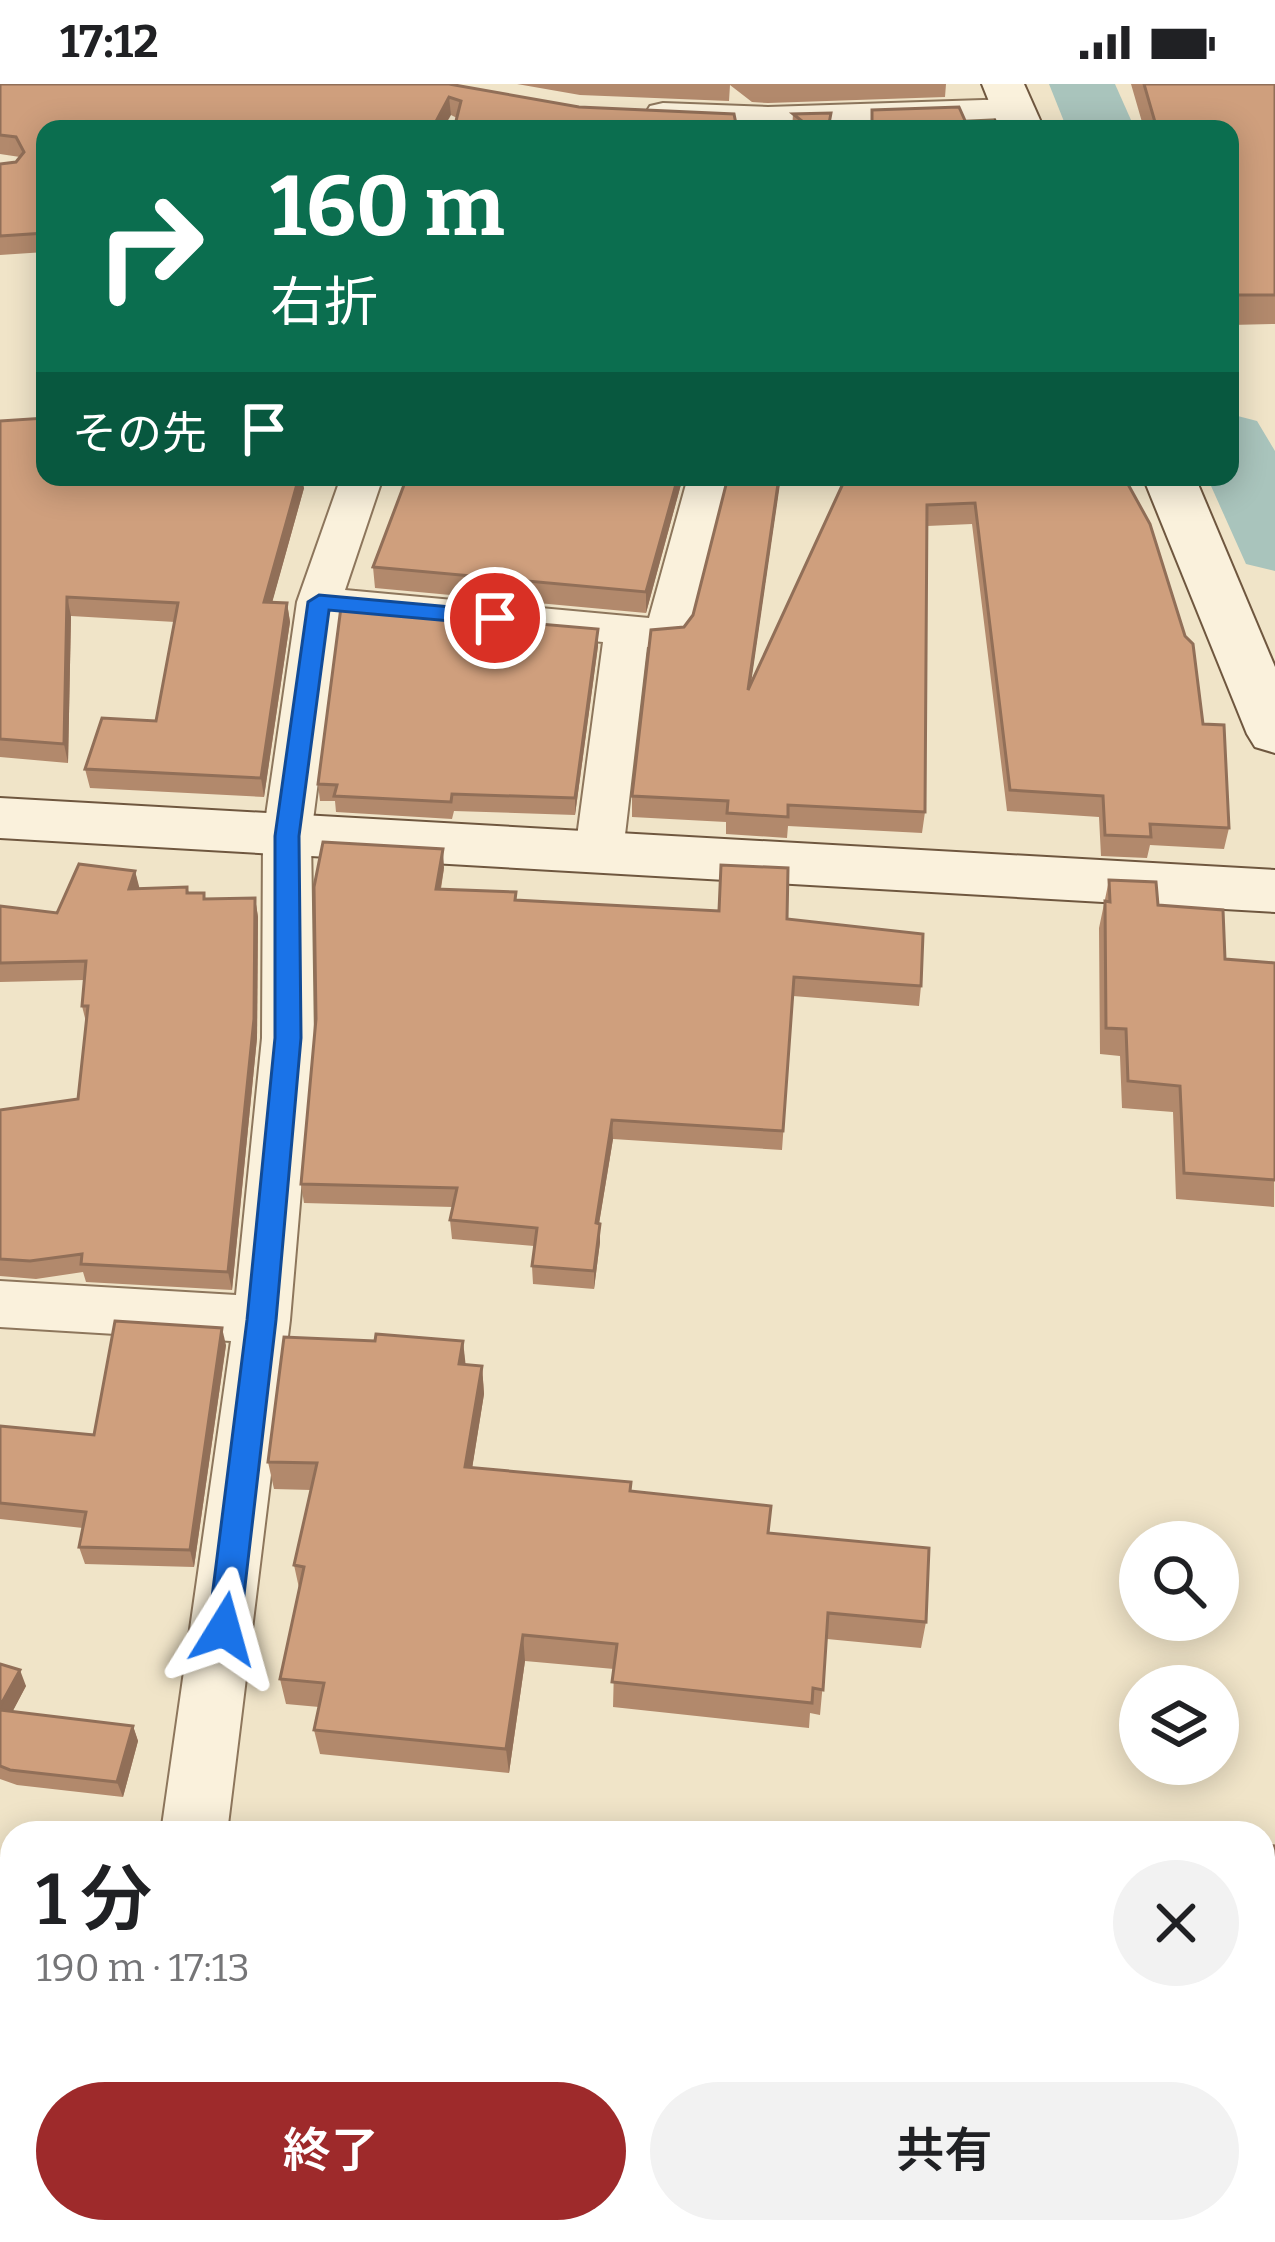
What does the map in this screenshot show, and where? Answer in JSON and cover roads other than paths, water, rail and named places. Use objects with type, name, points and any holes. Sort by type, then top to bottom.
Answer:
[{"type":"street","points":[[626,112],[768,118],[1013,108]]},
{"type":"street","points":[[196,1821],[262,1320],[288,1038],[287,836],[319,602],[359,486]]},
{"type":"street","points":[[319,602],[667,634],[708,486]]},
{"type":"street","points":[[1173,486],[1275,734]]},
{"type":"street","points":[[599,852],[627,631]]},
{"type":"street","points":[[0,818],[1275,891]]},
{"type":"street","points":[[0,1304],[262,1320]]},
{"type":"waterway","points":[[1082,84],[1097,120]]},
{"type":"waterway","points":[[1239,459],[1275,546]]}]
